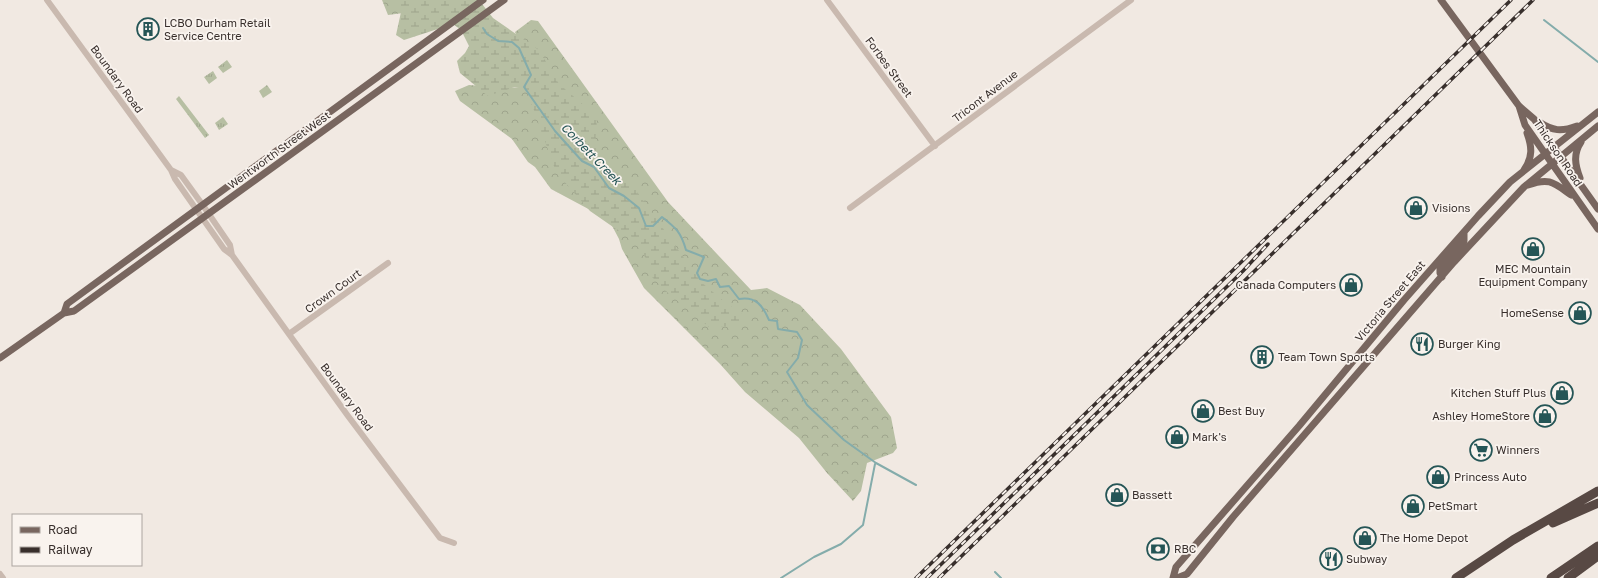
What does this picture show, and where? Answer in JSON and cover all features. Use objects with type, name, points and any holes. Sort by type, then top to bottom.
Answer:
[{"type":"highway","points":[[1456,578],[1513,540],[1598,491]]},
{"type":"highway","points":[[1513,540],[1598,504]]},
{"type":"highway","points":[[1551,578],[1598,546]]},
{"type":"highway","points":[[1568,578],[1598,556]]},
{"type":"main road","name":"Wentworth Street West","points":[[64,313],[67,304],[483,0]]},
{"type":"main road","name":"Wentworth Street West","points":[[0,358],[64,313],[74,311],[504,0]]},
{"type":"main road","name":"Thickson Road","points":[[1441,0],[1519,106],[1534,118],[1562,156],[1598,210]]},
{"type":"main road","name":"Thickson Road","points":[[1519,106],[1525,125],[1598,229]]},
{"type":"main road","name":"Victoria Street East","points":[[1173,578],[1176,567],[1464,232],[1510,182],[1598,112]]},
{"type":"main road","points":[[1534,118],[1545,126],[1556,130],[1566,130],[1583,124]]},
{"type":"main road","points":[[1522,173],[1528,164],[1531,154],[1531,144],[1525,125]]},
{"type":"main road","name":"Victoria Street East","points":[[1177,578],[1186,574],[1233,517],[1442,277],[1524,187],[1598,126]]},
{"type":"main road","points":[[1583,187],[1576,166],[1575,157],[1577,148],[1585,136]]},
{"type":"main road","points":[[1524,187],[1541,181],[1548,181],[1575,197]]},
{"type":"main road","points":[[1442,277],[1440,269],[1464,241],[1464,232]]},
{"type":"street","name":"Boundary Road","points":[[47,0],[171,170],[174,179],[196,209],[205,215]]},
{"type":"street","name":"Forbes Street","points":[[827,0],[935,146]]},
{"type":"street","name":"Tricont Avenue","points":[[850,208],[1131,0]]},
{"type":"street","name":"Boundary Road","points":[[171,170],[180,175],[202,204],[205,215],[224,249],[232,255],[348,416],[440,538],[454,543]]},
{"type":"street","name":"Crown Court","points":[[289,334],[388,263]]},
{"type":"street","points":[[0,574],[3,578]]},
{"type":"green space","points":[[382,0],[411,0],[411,12],[388,15]]},
{"type":"green space","points":[[399,0],[479,0],[493,18],[539,50],[559,84],[593,113],[597,121],[595,144],[599,163],[615,176],[633,186],[701,282],[726,303],[741,313],[744,325],[709,327],[668,293],[652,277],[647,260],[632,237],[616,229],[590,211],[556,172],[526,88],[515,87],[488,96],[460,73],[457,61],[465,53],[469,46],[461,30],[453,24],[404,40],[396,35],[401,12]]},
{"type":"green space","points":[[531,20],[538,21],[668,202],[751,290],[767,288],[800,305],[841,349],[891,417],[897,448],[893,453],[867,463],[861,491],[853,501],[827,473],[799,438],[745,392],[720,364],[644,288],[622,249],[619,239],[609,220],[551,189],[535,167],[528,162],[512,139],[460,101],[455,91],[469,85],[510,88],[537,85],[515,32]]},
{"type":"green space","points":[[227,60],[232,67],[223,73],[218,67]]},
{"type":"green space","points":[[213,71],[217,78],[209,84],[204,77]]},
{"type":"green space","points":[[267,85],[272,92],[263,98],[259,91]]},
{"type":"green space","points":[[179,96],[209,135],[205,138],[176,99]]},
{"type":"green space","points":[[223,117],[228,124],[219,130],[215,123]]},
{"type":"waterway","points":[[1544,20],[1598,62]]},
{"type":"waterway","name":"Corbett Creek","points":[[483,28],[487,34],[498,41],[512,42],[519,48],[531,75],[524,87],[555,131],[582,161],[594,167],[609,188],[624,196],[639,208],[646,226],[653,226],[662,217],[677,231],[686,250],[704,257],[697,273],[700,279],[708,281],[716,279],[720,287],[729,286],[739,299],[750,299],[758,303],[764,310],[769,320],[777,321],[778,329],[797,332],[802,340],[798,358],[787,372],[807,405],[844,440],[876,463],[916,485]]},
{"type":"waterway","points":[[781,578],[814,557],[841,544],[863,525],[875,464]]},
{"type":"waterway","name":"Corbett Creek","points":[[995,572],[1001,578]]},
{"type":"railway","points":[[916,578],[1511,0]]},
{"type":"railway","points":[[939,578],[1533,0]]},
{"type":"railway","points":[[927,578],[1243,271],[1268,244]]},
{"type":"place","name":"LCBO Durham Retail Service Centre","points":[[148,29]]},
{"type":"place","name":"Visions","points":[[1416,208]]},
{"type":"place","name":"MEC Mountain Equipment Company","points":[[1533,249]]},
{"type":"place","name":"Canada Computers","points":[[1351,285]]},
{"type":"place","name":"HomeSense","points":[[1580,313]]},
{"type":"place","name":"Burger King","points":[[1422,344]]},
{"type":"place","name":"Team Town Sports","points":[[1262,357]]},
{"type":"place","name":"Kitchen Stuff Plus","points":[[1562,393]]},
{"type":"place","name":"Best Buy","points":[[1203,411]]},
{"type":"place","name":"Ashley HomeStore","points":[[1545,416]]},
{"type":"place","name":"Mark's","points":[[1177,437]]},
{"type":"place","name":"Winners","points":[[1481,450]]},
{"type":"place","name":"Princess Auto","points":[[1438,477]]},
{"type":"place","name":"Bassett","points":[[1117,495]]},
{"type":"place","name":"PetSmart","points":[[1413,506]]},
{"type":"place","name":"The Home Depot","points":[[1365,538]]},
{"type":"place","name":"RBC","points":[[1158,549]]},
{"type":"place","name":"Subway","points":[[1331,559]]}]
